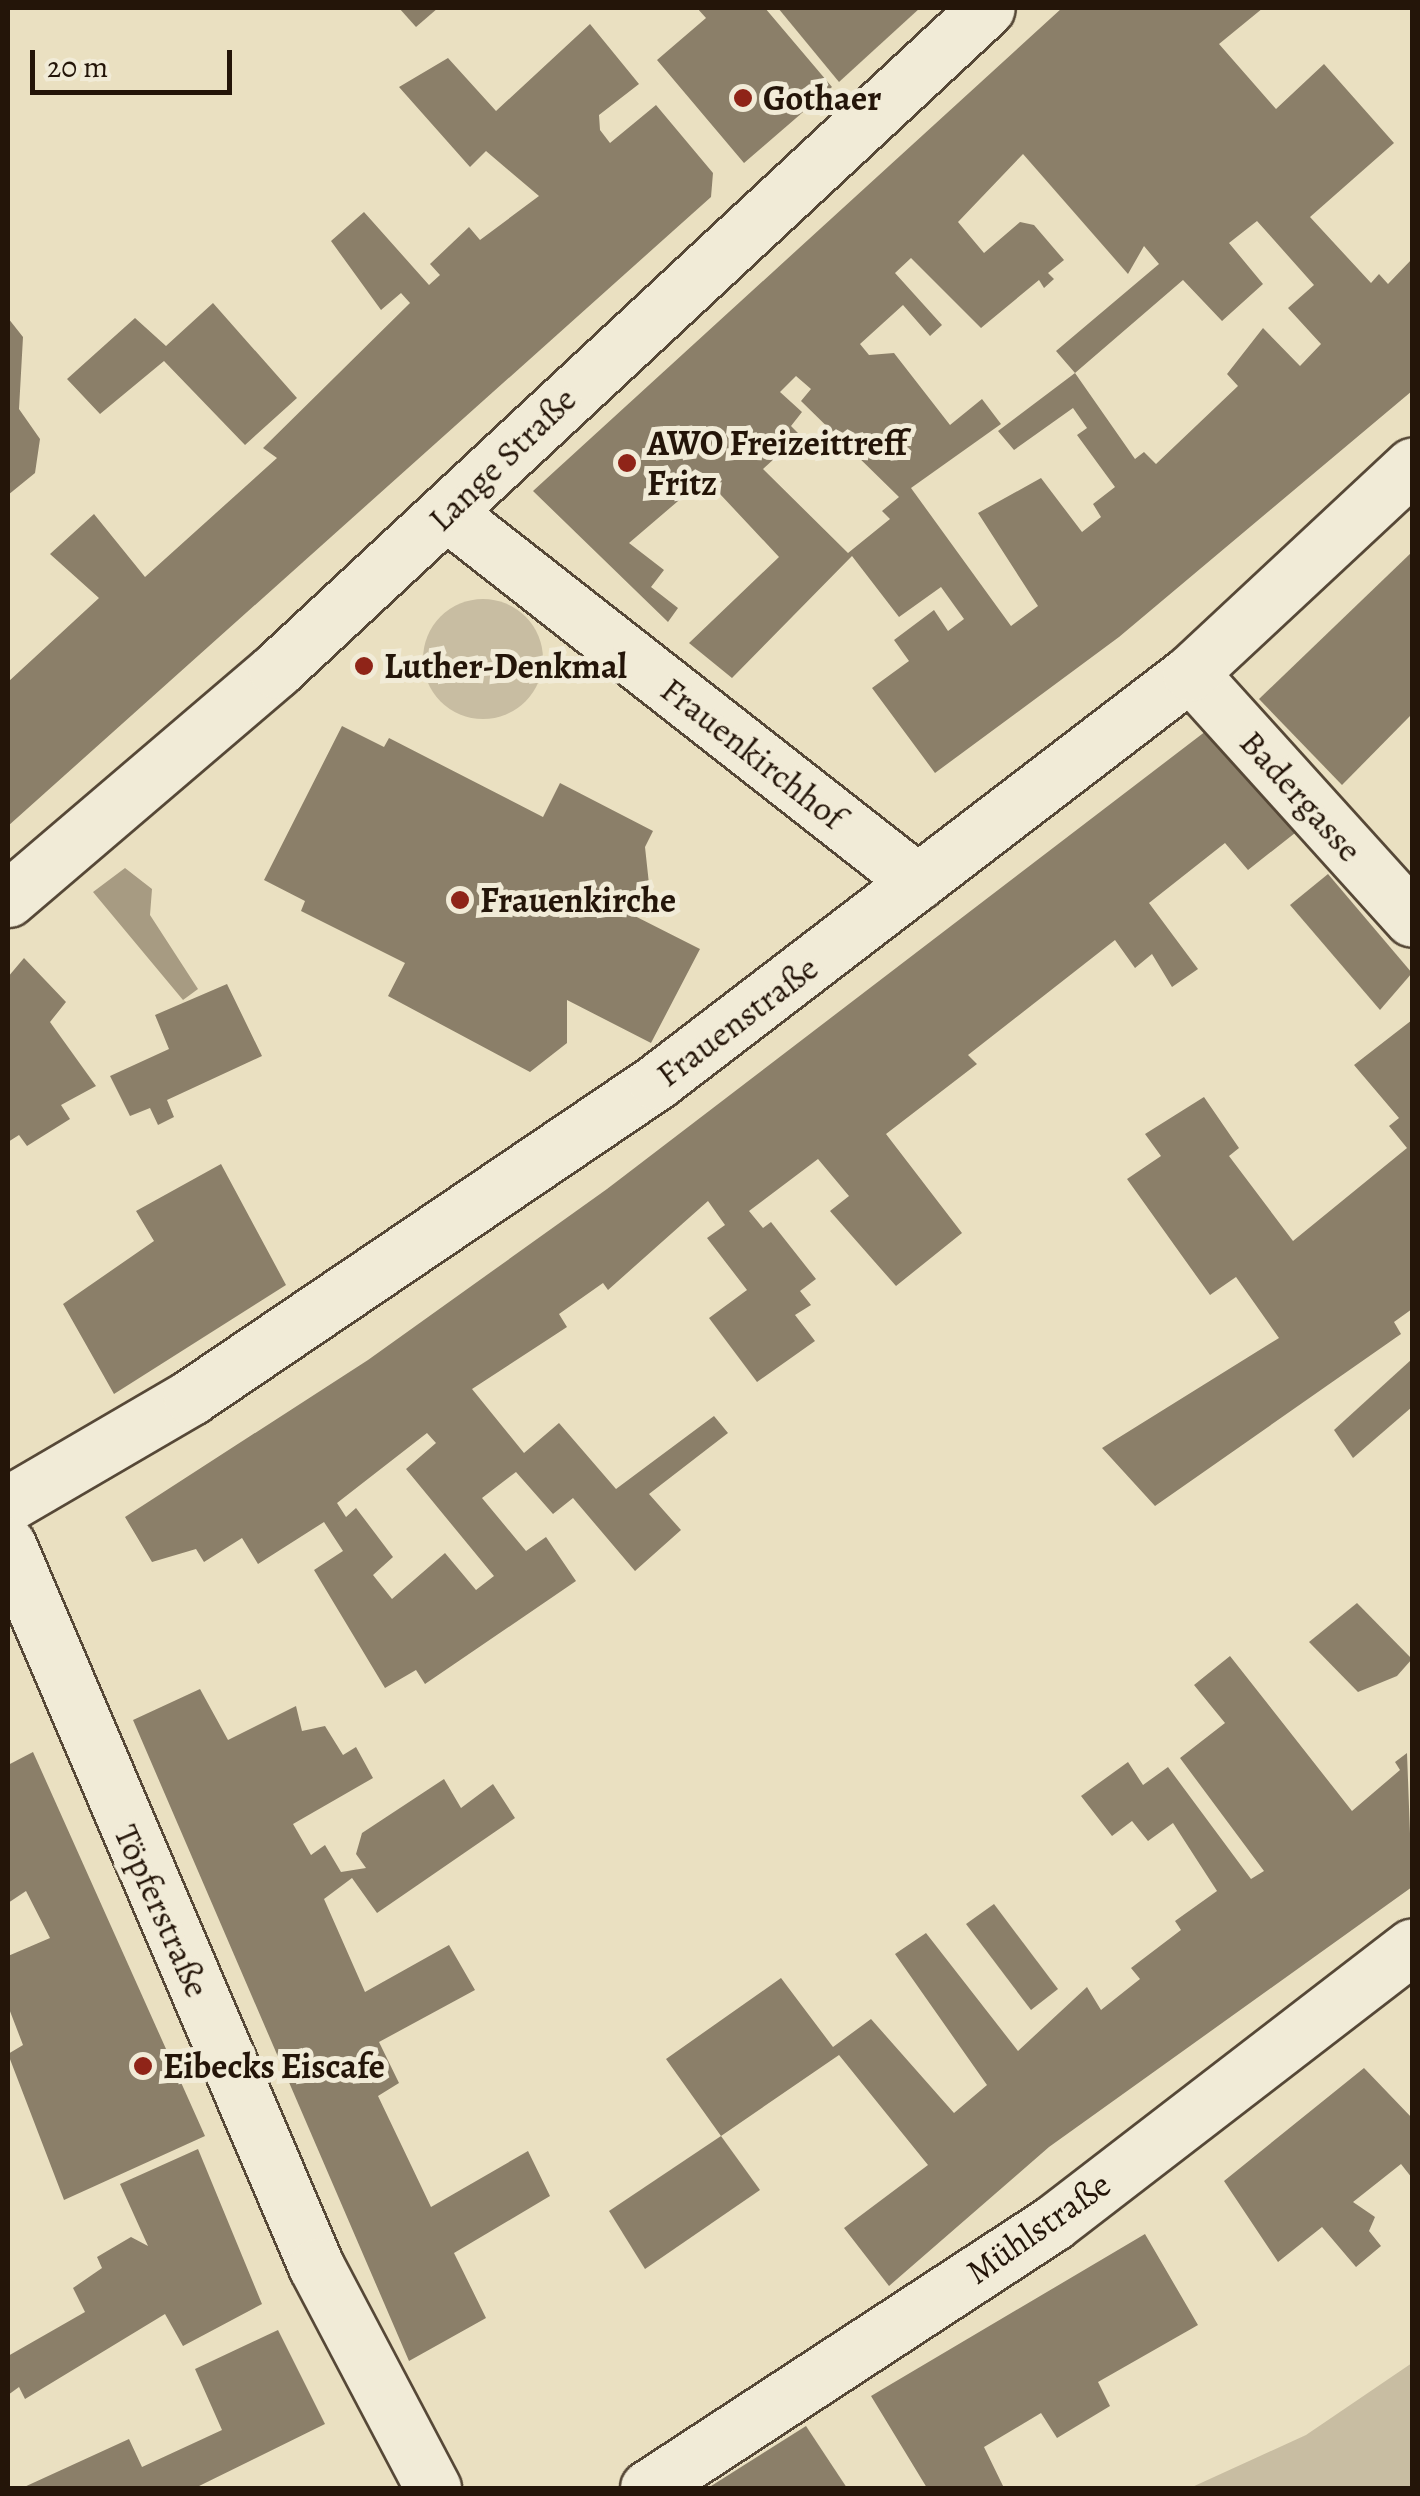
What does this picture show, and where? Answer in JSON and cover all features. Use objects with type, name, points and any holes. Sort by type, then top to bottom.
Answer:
[{"type":"street","name":"Lange Straße","points":[[8,899],[111,818],[447,512],[987,8]]},
{"type":"street","name":"Frauenstraße","points":[[8,1504],[191,1397],[572,1144],[1190,672],[1412,466]]},
{"type":"street","name":"Frauenkirchhof","points":[[447,512],[918,882]]},
{"type":"street","name":"Badergasse","points":[[1190,672],[1412,919]]},
{"type":"street","name":"Töpferstraße","points":[[8,1545],[316,2266],[433,2488]]},
{"type":"street","name":"Mühlstraße","points":[[648,2488],[1053,2223],[1412,1948]]},
{"type":"shaded area","points":[[483,599],[506,603],[526,616],[539,636],[543,659],[539,682],[526,702],[506,715],[483,719],[460,715],[440,702],[427,682],[423,659],[427,636],[440,616],[460,603]]},
{"type":"shaded area","points":[[125,868],[152,889],[150,915],[198,989],[183,1000],[93,892]]},
{"type":"shaded area","points":[[1412,2363],[1412,2488],[1190,2488],[1306,2435]]},
{"type":"building","points":[[399,8],[438,8],[416,27]]},
{"type":"building","points":[[697,8],[765,8],[832,87],[744,163],[657,60],[706,18]]},
{"type":"building","points":[[778,8],[920,8],[839,82]]},
{"type":"building","points":[[1062,8],[1263,8],[1219,44],[1276,109],[1324,64],[1394,143],[1310,217],[1371,283],[1379,274],[1388,284],[1412,259],[1412,391],[1119,637],[935,773],[872,688],[909,661],[894,640],[934,610],[948,631],[964,619],[941,587],[899,617],[852,556],[732,678],[689,643],[779,557],[705,478],[629,543],[664,570],[651,587],[678,608],[668,622],[533,491]],"holes":[[[1023,154],[1128,274],[1144,246],[1159,264],[1056,351],[1075,373],[998,431],[1014,450],[1073,408],[1087,428],[1077,435],[1115,487],[1093,504],[1101,517],[1082,532],[1041,478],[978,513],[1038,606],[1011,626],[911,488],[1001,424],[982,399],[950,425],[894,353],[869,355],[860,344],[903,305],[930,336],[942,325],[895,273],[911,258],[981,328],[1039,280],[1044,288],[1054,279],[1048,273],[1064,260],[1034,225],[1020,222],[984,253],[958,222]],[[1257,221],[1314,285],[1288,308],[1321,344],[1300,366],[1263,328],[1227,374],[1238,386],[1156,464],[1144,452],[1135,459],[1075,373],[1183,280],[1222,321],[1263,284],[1229,243]],[[796,376],[811,389],[801,401],[899,497],[882,511],[890,519],[848,553],[763,469],[800,435],[791,426],[802,412],[780,392]]]},
{"type":"building","points":[[590,24],[639,84],[599,115],[600,130],[610,143],[656,105],[713,173],[711,197],[8,826],[8,682],[99,598],[50,554],[94,514],[145,577],[277,458],[263,448],[410,303],[401,293],[381,310],[331,241],[364,212],[429,285],[440,275],[430,264],[469,227],[480,240],[539,196],[486,151],[470,167],[399,87],[448,58],[496,111]]},
{"type":"building","points":[[213,303],[297,398],[245,445],[164,361],[100,414],[67,379],[135,318],[166,346]]},
{"type":"building","points":[[8,318],[23,337],[19,409],[40,439],[35,473],[8,495]]},
{"type":"building","points":[[1412,552],[1412,714],[1342,785],[1259,699]]},
{"type":"building","name":"Frauenkirche","points":[[342,726],[384,747],[389,738],[543,817],[560,783],[653,831],[645,847],[649,884],[615,906],[700,949],[651,1043],[567,1000],[567,1043],[530,1072],[388,996],[405,963],[301,911],[305,901],[264,880]]},
{"type":"building","points":[[1206,731],[1295,833],[1248,870],[1225,843],[1149,903],[1198,969],[1172,987],[1152,954],[1135,968],[1115,940],[968,1055],[977,1064],[886,1134],[962,1233],[896,1286],[830,1211],[849,1196],[818,1159],[749,1211],[763,1228],[771,1222],[816,1279],[800,1291],[811,1305],[795,1315],[815,1341],[757,1382],[709,1318],[747,1290],[707,1238],[725,1225],[708,1201],[608,1290],[603,1283],[559,1314],[567,1327],[472,1389],[524,1453],[559,1423],[616,1489],[714,1416],[728,1433],[649,1494],[681,1530],[635,1571],[573,1498],[553,1514],[516,1472],[482,1498],[526,1551],[546,1537],[576,1581],[425,1684],[416,1670],[385,1688],[314,1570],[343,1551],[324,1522],[258,1564],[242,1538],[204,1562],[196,1549],[152,1562],[125,1517],[368,1360],[607,1189]],"holes":[[[427,1433],[436,1443],[406,1469],[494,1576],[476,1590],[445,1553],[392,1599],[373,1575],[393,1557],[356,1508],[346,1517],[337,1503]]]},
{"type":"building","points":[[1328,874],[1412,973],[1380,1010],[1290,905]]},
{"type":"building","points":[[24,958],[66,1002],[50,1022],[96,1086],[61,1105],[70,1119],[27,1146],[19,1135],[8,1142],[8,977]]},
{"type":"building","points":[[227,984],[262,1056],[167,1100],[174,1117],[158,1125],[150,1108],[130,1116],[110,1076],[169,1049],[155,1015]]},
{"type":"building","points":[[1412,1020],[1412,1309],[1394,1322],[1401,1334],[1155,1506],[1102,1448],[1279,1338],[1236,1277],[1210,1295],[1127,1179],[1161,1156],[1145,1134],[1204,1097],[1239,1148],[1229,1156],[1293,1241],[1407,1148],[1389,1126],[1399,1118],[1354,1065]]},
{"type":"building","points":[[221,1164],[286,1285],[114,1394],[63,1304],[154,1241],[136,1211]]},
{"type":"building","points":[[1412,1359],[1412,1407],[1353,1458],[1334,1430]]},
{"type":"building","points":[[1357,1603],[1412,1659],[1397,1676],[1358,1692],[1309,1642]]},
{"type":"building","points":[[1230,1656],[1352,1811],[1400,1770],[1395,1762],[1407,1753],[1412,1887],[1049,2147],[889,2286],[844,2228],[928,2165],[839,2055],[721,2136],[666,2059],[781,1978],[833,2047],[871,2019],[954,2113],[987,2085],[895,1954],[926,1933],[1018,2051],[1087,1987],[1101,2010],[1140,1979],[1131,1968],[1181,1930],[1175,1921],[1217,1891],[1173,1823],[1148,1841],[1132,1821],[1112,1836],[1081,1796],[1128,1762],[1143,1785],[1168,1767],[1251,1879],[1264,1871],[1180,1758],[1225,1723],[1194,1685]]},
{"type":"building","points":[[200,1689],[228,1740],[296,1706],[302,1731],[325,1726],[343,1755],[356,1747],[373,1778],[293,1824],[311,1855],[325,1845],[341,1872],[366,1868],[356,1854],[362,1833],[444,1779],[461,1808],[493,1784],[515,1818],[377,1913],[352,1878],[324,1899],[365,1992],[449,1945],[475,1990],[379,2042],[399,2083],[378,2096],[431,2207],[528,2151],[550,2196],[454,2253],[486,2318],[409,2361],[133,1720]]},
{"type":"building","points":[[33,1752],[205,2136],[64,2200],[8,2054],[23,2045],[8,2006],[8,1956],[50,1938],[26,1891],[8,1903],[8,1765]]},
{"type":"building","points":[[994,1904],[1058,1989],[1031,2010],[966,1924]]},
{"type":"building","points":[[1364,2068],[1412,2118],[1412,2178],[1401,2164],[1353,2202],[1375,2217],[1369,2231],[1381,2246],[1356,2267],[1322,2227],[1278,2262],[1224,2181]]},
{"type":"building","points":[[721,2136],[760,2190],[645,2269],[609,2211]]},
{"type":"building","points":[[198,2149],[262,2304],[183,2346],[165,2314],[25,2399],[19,2387],[8,2395],[8,2356],[85,2312],[73,2288],[102,2268],[97,2257],[131,2237],[148,2246],[120,2184]]},
{"type":"building","points":[[1145,2234],[1198,2325],[1098,2382],[1110,2406],[1057,2438],[1041,2413],[984,2447],[1004,2488],[927,2488],[871,2396]]},
{"type":"building","points":[[278,2330],[325,2424],[195,2488],[22,2488],[129,2439],[142,2467],[222,2430],[195,2369]]},
{"type":"building","points":[[806,2426],[847,2488],[708,2488],[719,2481]]},
{"type":"place","name":"Gothaer","points":[[743,98]]},
{"type":"place","name":"AWO Freizeittreff Fritz","points":[[627,463]]},
{"type":"place","name":"Luther-Denkmal","points":[[364,666]]},
{"type":"place","name":"Frauenkirche","points":[[460,900]]},
{"type":"place","name":"Eibecks Eiscafe","points":[[143,2066]]}]
